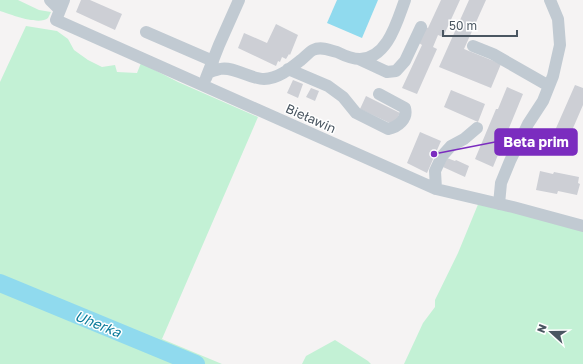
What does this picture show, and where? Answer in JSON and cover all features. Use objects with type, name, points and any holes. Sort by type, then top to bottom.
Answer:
[{"type":"street","points":[[50,0],[62,5]]},
{"type":"street","points":[[203,86],[239,0]]},
{"type":"street","points":[[359,59],[374,56],[385,45],[393,31],[405,0]]},
{"type":"street","points":[[499,204],[501,182],[528,124],[543,101],[553,76],[560,45],[558,19],[550,0]]},
{"type":"street","name":"Bieławin","points":[[62,5],[56,20],[436,189],[583,226]]},
{"type":"street","points":[[146,32],[211,67],[237,72],[253,78],[266,79],[282,74],[312,50],[319,48],[328,49],[359,59],[387,72],[396,71],[406,61],[421,27]]},
{"type":"street","points":[[473,46],[493,54],[549,86]]},
{"type":"street","points":[[288,69],[328,86],[343,97],[356,113],[388,129],[394,128],[400,124],[404,117],[406,108],[379,94]]},
{"type":"street","points":[[436,189],[435,172],[442,156],[451,146],[464,139],[477,128]]},
{"type":"green space","points":[[0,0],[18,0],[39,10],[51,12],[48,18],[44,20],[38,21],[24,19],[0,11]]},
{"type":"green space","points":[[26,26],[57,31],[68,39],[74,50],[88,60],[102,67],[115,65],[117,72],[137,73],[141,63],[178,82],[258,117],[162,339],[222,364],[0,364],[0,82]]},
{"type":"green space","points":[[479,202],[583,230],[583,364],[404,364],[423,323],[435,307],[435,300],[458,253]]},
{"type":"green space","points":[[335,340],[371,364],[302,364],[306,356]]},
{"type":"water","points":[[337,0],[378,0],[362,38],[327,23]]},
{"type":"building","points":[[81,0],[90,0],[122,14],[115,30],[76,12]]},
{"type":"building","points":[[441,0],[460,0],[443,37],[438,35],[433,47],[437,49],[417,94],[402,88],[422,45],[419,43],[426,27],[428,28]]},
{"type":"building","points":[[469,0],[486,0],[464,49],[501,64],[491,88],[439,67]]},
{"type":"building","points":[[276,24],[298,35],[290,55],[289,54],[286,59],[282,57],[276,66],[238,48],[244,33],[267,43]]},
{"type":"building","points":[[293,80],[303,84],[298,98],[287,93]]},
{"type":"building","points":[[575,85],[583,88],[583,105],[567,142],[553,135]]},
{"type":"building","points":[[507,87],[523,94],[493,167],[475,159]]},
{"type":"building","points":[[311,88],[319,91],[315,101],[306,97]]},
{"type":"building","points":[[451,90],[485,104],[478,122],[444,107]]},
{"type":"building","points":[[366,96],[400,113],[394,125],[360,109]]},
{"type":"building","points":[[420,132],[441,141],[427,173],[407,163]]},
{"type":"building","points":[[447,158],[469,166],[465,177],[443,167]]},
{"type":"building","points":[[540,171],[579,177],[578,183],[580,184],[577,195],[558,191],[557,194],[536,190]]},
{"type":"waterway","name":"Uherka","points":[[0,283],[196,364]]},
{"type":"place","name":"Beta prim","points":[[434,154]]}]
